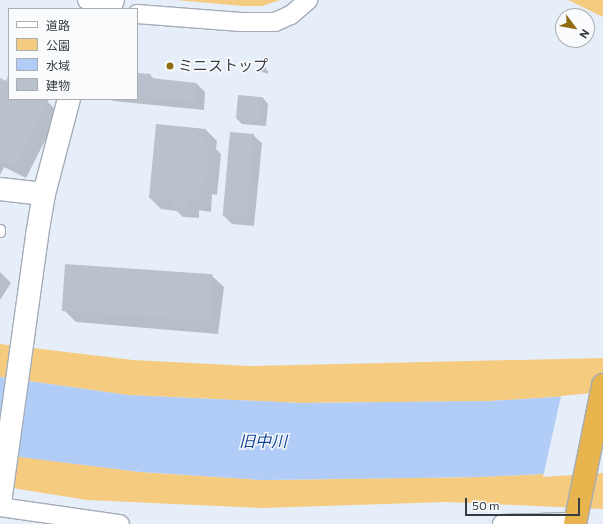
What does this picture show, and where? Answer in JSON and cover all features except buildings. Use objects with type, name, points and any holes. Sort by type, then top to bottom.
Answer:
[{"type":"highway","points":[[575,523],[603,385]]},
{"type":"street","points":[[87,0],[102,8]]},
{"type":"street","points":[[138,14],[241,22],[275,22],[291,15],[308,0]]},
{"type":"street","points":[[0,503],[44,194],[69,100]]},
{"type":"street","points":[[0,189],[44,194]]},
{"type":"street","points":[[0,507],[120,524]]},
{"type":"street","points":[[502,524],[575,523]]},
{"type":"green space","points":[[176,0],[280,0],[262,6],[243,6]]},
{"type":"green space","points":[[568,0],[603,0],[603,17],[595,13],[595,8],[584,8]]},
{"type":"green space","points":[[0,344],[133,360],[249,366],[603,358],[603,394],[490,401],[301,403],[128,395],[0,377]]},
{"type":"green space","points":[[0,454],[140,472],[262,480],[480,477],[603,471],[603,509],[447,502],[262,508],[87,500],[0,486]]},
{"type":"water","name":"旧中川","points":[[0,377],[128,395],[301,403],[490,401],[603,394],[603,471],[480,477],[262,480],[141,472],[0,454]]},
{"type":"pier","points":[[603,392],[603,473],[543,477],[561,396]]},
{"type":"place","name":"ミニストップ","points":[[170,66]]}]
